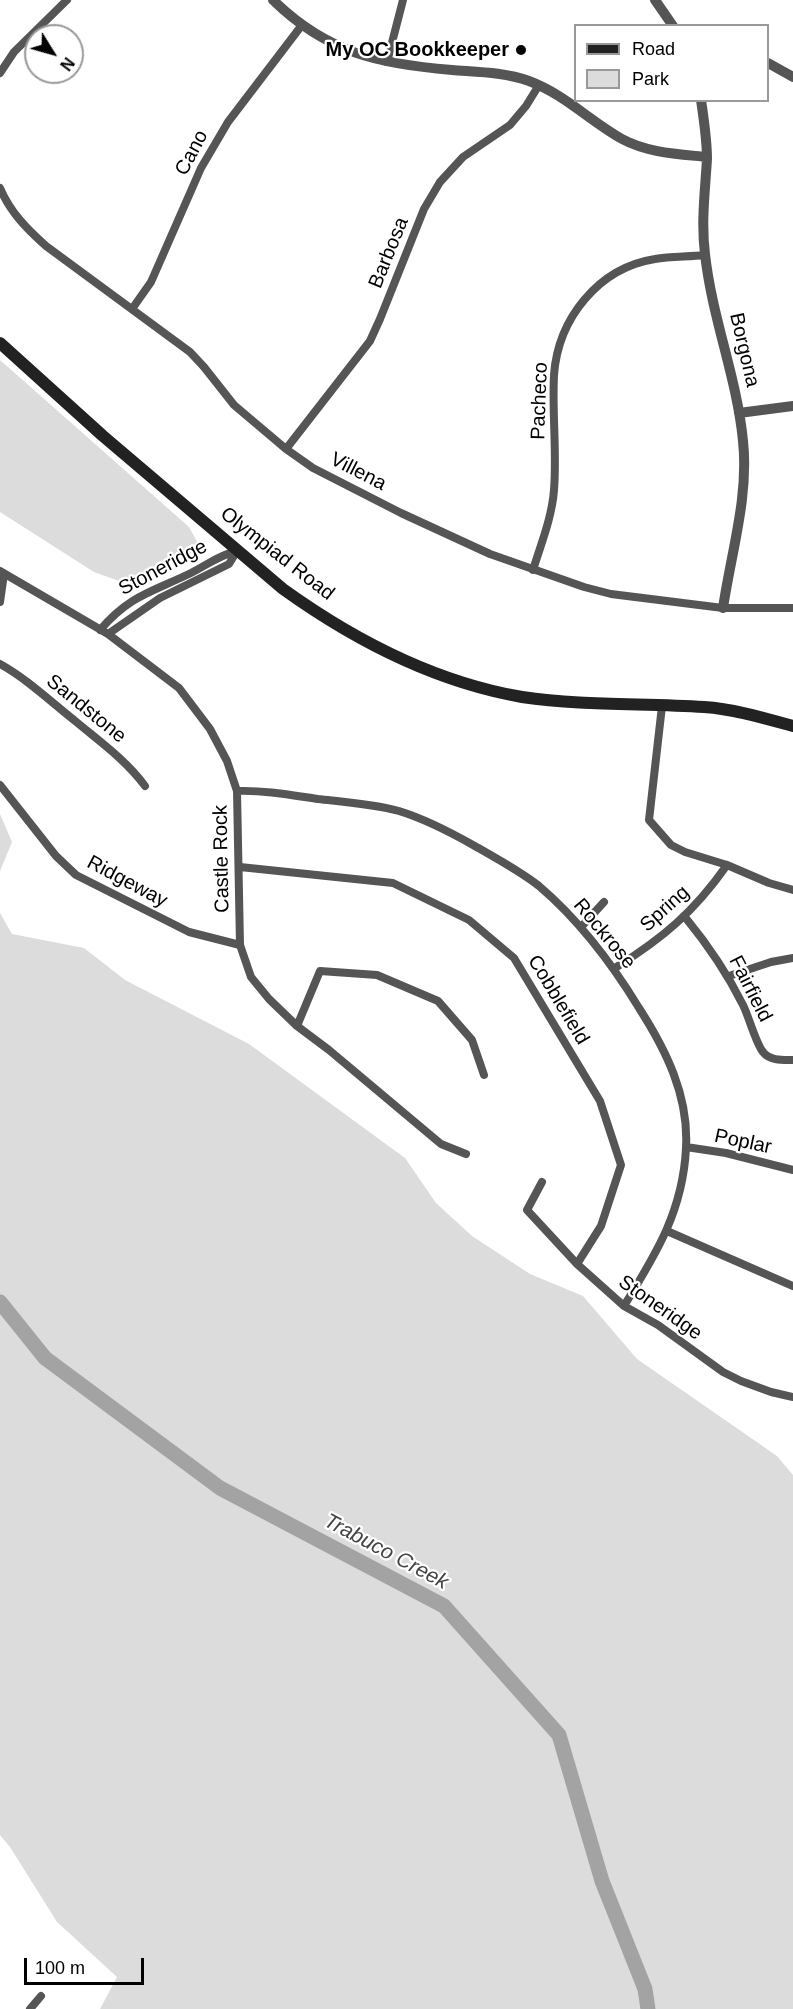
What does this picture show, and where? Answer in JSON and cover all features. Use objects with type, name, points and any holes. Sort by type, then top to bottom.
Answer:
[{"type":"main road","name":"Olympiad Road","points":[[0,343],[237,551],[308,607],[372,645],[412,664],[474,686],[522,696],[573,702],[706,707],[751,714],[793,726]]},
{"type":"street","points":[[0,74],[14,52],[67,0]]},
{"type":"street","points":[[273,0],[320,38],[341,48],[387,62],[503,75],[539,85],[555,93],[624,140],[654,150],[707,157]]},
{"type":"street","points":[[387,62],[403,0]]},
{"type":"street","points":[[655,0],[672,24]]},
{"type":"street","name":"Cano","points":[[132,309],[151,282],[206,159],[228,122],[302,25]]},
{"type":"street","points":[[769,64],[793,77]]},
{"type":"street","name":"Barbosa","points":[[286,449],[370,340],[381,319],[424,209],[440,182],[463,157],[510,125],[526,106],[539,85]]},
{"type":"street","name":"Borgona","points":[[701,102],[707,157],[702,219],[705,255],[740,413],[745,474],[742,506],[723,608]]},
{"type":"street","name":"Villena","points":[[0,188],[10,206],[31,233],[190,352],[234,405],[286,449],[330,478],[490,554],[611,594],[723,608],[793,608]]},
{"type":"street","name":"Pacheco","points":[[533,570],[548,523],[554,492],[555,370],[560,344],[567,326],[594,289],[620,270],[654,259],[705,255]]},
{"type":"street","points":[[740,413],[793,406]]},
{"type":"street","name":"Stoneridge","points":[[104,632],[120,609],[133,599],[204,567],[222,554],[237,551]]},
{"type":"street","name":"Stoneridge","points":[[104,632],[129,619],[160,598],[229,564],[237,551]]},
{"type":"street","points":[[204,567],[209,575]]},
{"type":"street","points":[[0,602],[2,573]]},
{"type":"street","name":"Castle Rock","points":[[2,573],[104,632],[180,688],[210,729],[227,761],[237,791],[240,945],[251,977],[269,999],[297,1026],[441,1144],[466,1154]]},
{"type":"street","points":[[120,609],[129,619]]},
{"type":"street","name":"Sandstone","points":[[0,664],[37,690],[132,768],[145,786]]},
{"type":"street","points":[[662,706],[649,820],[670,845],[727,865],[769,884],[793,890]]},
{"type":"street","name":"Ridgeway","points":[[0,785],[56,856],[76,875],[189,932],[240,945]]},
{"type":"street","name":"Rockrose","points":[[237,791],[258,790],[365,805],[398,811],[422,820],[465,841],[537,885],[582,926],[615,968],[659,1040],[672,1068],[681,1097],[686,1147],[681,1190],[667,1231],[653,1261],[624,1306]]},
{"type":"street","name":"Spring","points":[[615,968],[651,945],[684,917],[712,887],[727,865]]},
{"type":"street","name":"Cobblefield","points":[[240,867],[393,883],[470,920],[514,958],[600,1101],[621,1165],[601,1226],[577,1264]]},
{"type":"street","points":[[582,926],[604,902]]},
{"type":"street","name":"Fairfield","points":[[684,917],[704,940],[729,976],[745,1008],[762,1052],[772,1059],[793,1060]]},
{"type":"street","points":[[729,976],[771,962],[793,958]]},
{"type":"street","points":[[297,1026],[320,971],[376,975],[438,1001],[472,1040],[484,1076]]},
{"type":"street","name":"Poplar","points":[[686,1147],[726,1153],[793,1170]]},
{"type":"street","name":"Stoneridge","points":[[542,1182],[527,1210],[577,1264],[624,1306],[658,1325],[723,1372],[771,1392],[793,1397]]},
{"type":"street","points":[[667,1231],[793,1286]]},
{"type":"street","points":[[30,2009],[41,1996]]},
{"type":"green space","points":[[0,360],[189,527],[201,549],[122,582],[94,572],[0,512]]},
{"type":"green space","points":[[0,814],[12,842],[0,871]]},
{"type":"green space","points":[[0,913],[12,934],[84,948],[125,980],[249,1044],[405,1158],[436,1203],[472,1236],[530,1274],[583,1296],[637,1359],[777,1456],[793,1475],[793,2009],[100,2009],[117,1977],[57,1922],[0,1835]]},
{"type":"waterway","name":"Trabuco Creek","points":[[0,1302],[45,1358],[220,1488],[444,1606],[559,1735],[602,1881],[645,1989],[648,2009]]},
{"type":"place","name":"My OC Bookkeeper","points":[[521,50]]}]
